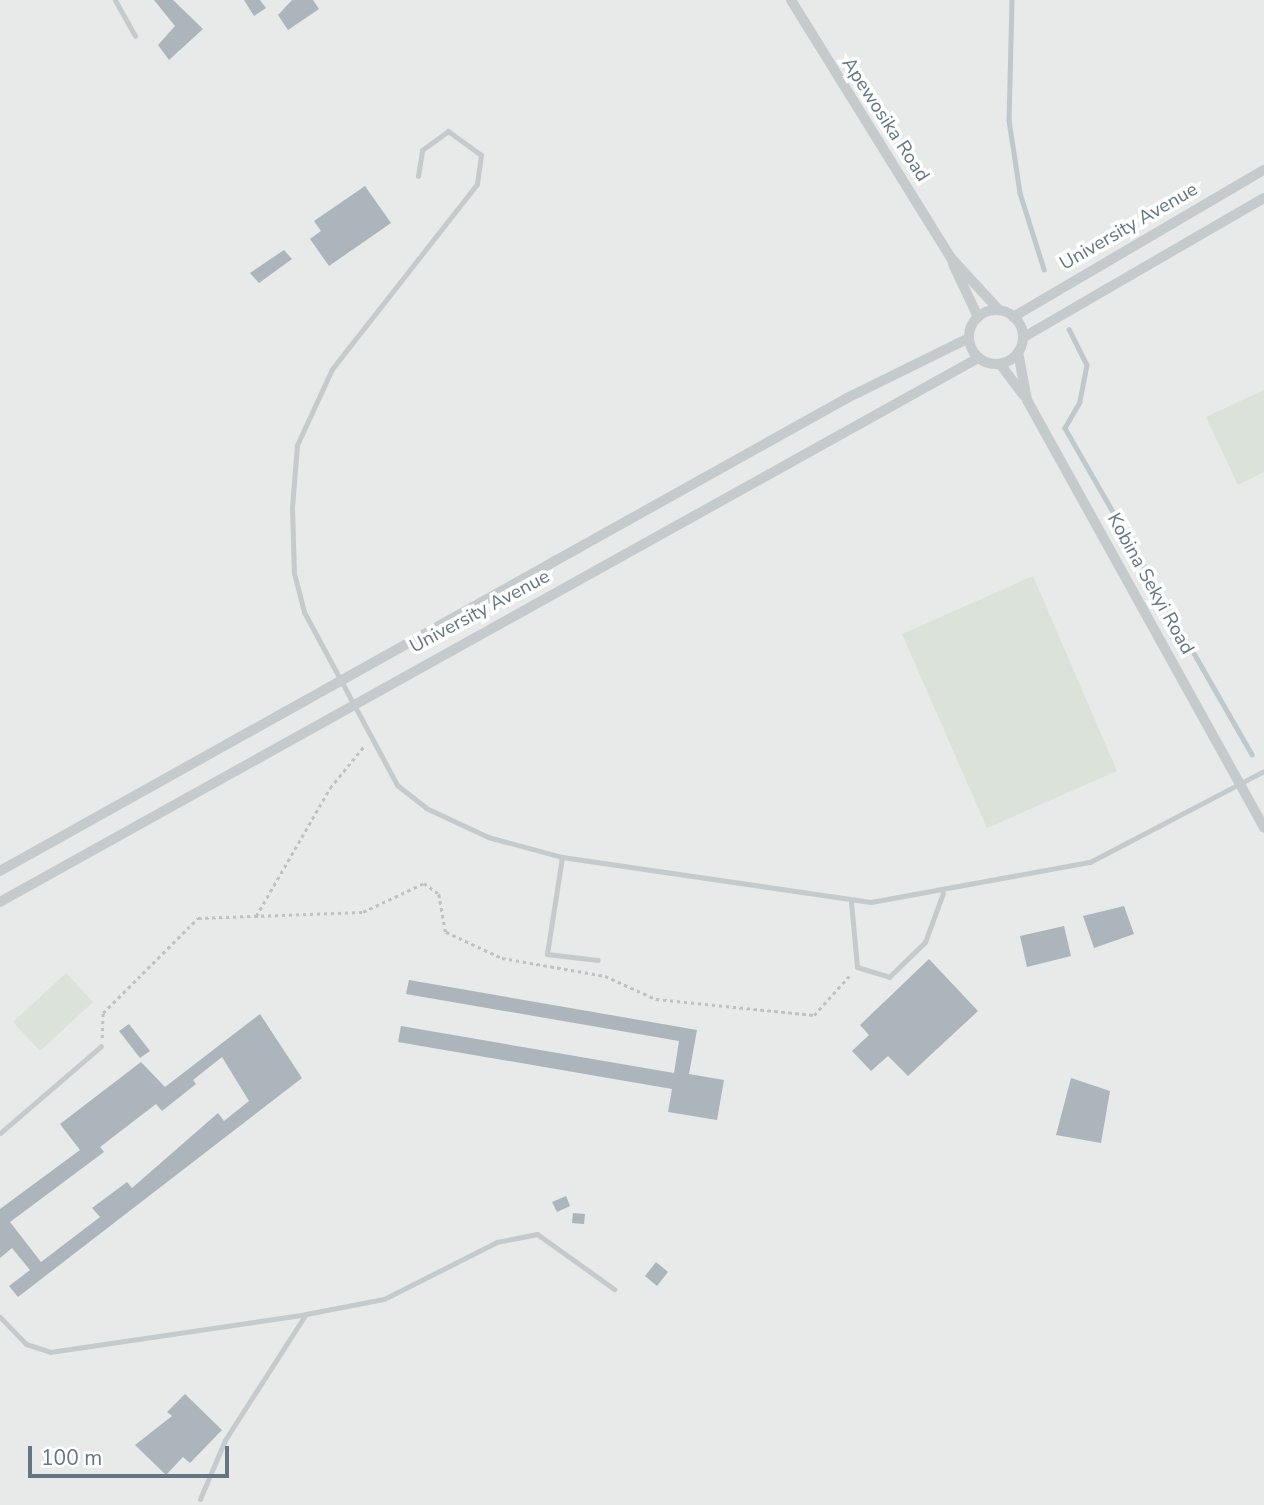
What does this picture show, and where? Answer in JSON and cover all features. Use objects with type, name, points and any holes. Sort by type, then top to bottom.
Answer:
[{"type":"street","name":"Apewosika Road","points":[[791,0],[951,258]]},
{"type":"street","name":"University Avenue","points":[[1013,317],[1264,170]]},
{"type":"street","points":[[1000,364],[1018,352],[1024,337],[1264,198]]},
{"type":"street","points":[[951,258],[999,310],[1013,317],[1024,337]]},
{"type":"street","points":[[951,258],[978,317],[969,338],[978,358],[1000,364],[1027,400]]},
{"type":"street","points":[[978,317],[999,310]]},
{"type":"street","name":"University Avenue","points":[[0,871],[344,676],[969,338]]},
{"type":"street","name":"Kobina Sekyi Road","points":[[1018,352],[1027,400],[1264,828]]},
{"type":"street","name":"University Avenue","points":[[0,902],[352,701],[978,358]]},
{"type":"lane","points":[[115,0],[135,36]]},
{"type":"lane","points":[[418,176],[422,149],[448,131],[462,135],[481,155],[477,184],[332,369],[297,445],[294,573],[304,612],[344,676],[352,701],[373,735],[397,785],[426,808],[488,837],[562,857],[851,902],[943,893],[1090,862],[1264,771]]},
{"type":"lane","points":[[562,857],[547,954],[598,960]]},
{"type":"lane","points":[[851,902],[858,967],[889,977],[925,942],[943,893]]},
{"type":"lane","points":[[0,1133],[102,1046]]},
{"type":"lane","points":[[0,1317],[26,1344],[50,1352],[306,1314],[384,1299],[516,1235],[537,1234],[614,1289]]},
{"type":"lane","points":[[200,1499],[225,1440],[306,1314]]},
{"type":"path","points":[[256,916],[330,789],[373,735]]},
{"type":"path","points":[[102,1046],[103,1013],[198,918],[363,912],[424,883],[439,894],[446,932],[502,958],[605,976],[656,999],[722,1001],[789,1017],[814,1016],[858,967]]},
{"type":"shaded area","points":[[0,0],[1264,0],[1264,1505],[0,1505]]},
{"type":"shaded area","points":[[1264,390],[1264,472],[1238,485],[1206,417]]},
{"type":"shaded area","points":[[1033,576],[1117,771],[987,828],[902,634]]},
{"type":"shaded area","points":[[66,973],[93,1002],[40,1051],[13,1022]]},
{"type":"building","points":[[154,0],[173,0],[203,29],[169,60],[158,45],[175,26]]},
{"type":"building","points":[[244,0],[260,0],[266,8],[254,16]]},
{"type":"building","points":[[292,0],[313,0],[319,9],[288,30],[278,15]]},
{"type":"building","points":[[365,186],[391,223],[329,266],[310,239],[321,231],[314,221]]},
{"type":"building","points":[[284,250],[292,259],[259,283],[250,273]]},
{"type":"building","points":[[1124,906],[1134,934],[1094,948],[1083,916]]},
{"type":"building","points":[[1064,926],[1071,956],[1027,967],[1020,936]]},
{"type":"building","points":[[929,959],[978,1011],[908,1076],[888,1056],[871,1071],[852,1051],[869,1035],[860,1025]]},
{"type":"building","points":[[409,980],[697,1030],[689,1074],[724,1080],[717,1120],[668,1112],[672,1089],[398,1042],[401,1026],[674,1073],[679,1041],[406,994]]},
{"type":"building","points":[[260,1014],[302,1078],[18,1297],[9,1286],[30,1270],[12,1248],[0,1258],[0,1209],[80,1150],[60,1124],[141,1062],[165,1087]],"holes":[[[222,1057],[249,1101],[224,1121],[218,1113],[132,1188],[127,1182],[92,1208],[100,1217],[41,1262],[10,1222],[104,1152],[100,1147],[156,1104],[162,1111],[196,1084],[193,1080]]]},
{"type":"building","points":[[129,1024],[150,1051],[140,1058],[119,1031]]},
{"type":"building","points":[[1071,1078],[1110,1091],[1101,1143],[1056,1135]]},
{"type":"building","points":[[566,1196],[570,1206],[557,1212],[552,1202]]},
{"type":"building","points":[[573,1213],[585,1214],[584,1224],[572,1223]]},
{"type":"building","points":[[656,1262],[668,1272],[657,1286],[645,1276]]},
{"type":"building","points":[[185,1394],[222,1430],[190,1463],[183,1457],[166,1475],[135,1445],[172,1416],[167,1412]]},
{"type":"waterway","points":[[1012,0],[1009,120],[1020,193],[1044,269]]},
{"type":"waterway","points":[[1069,329],[1087,365],[1080,402],[1065,428],[1252,754]]}]
